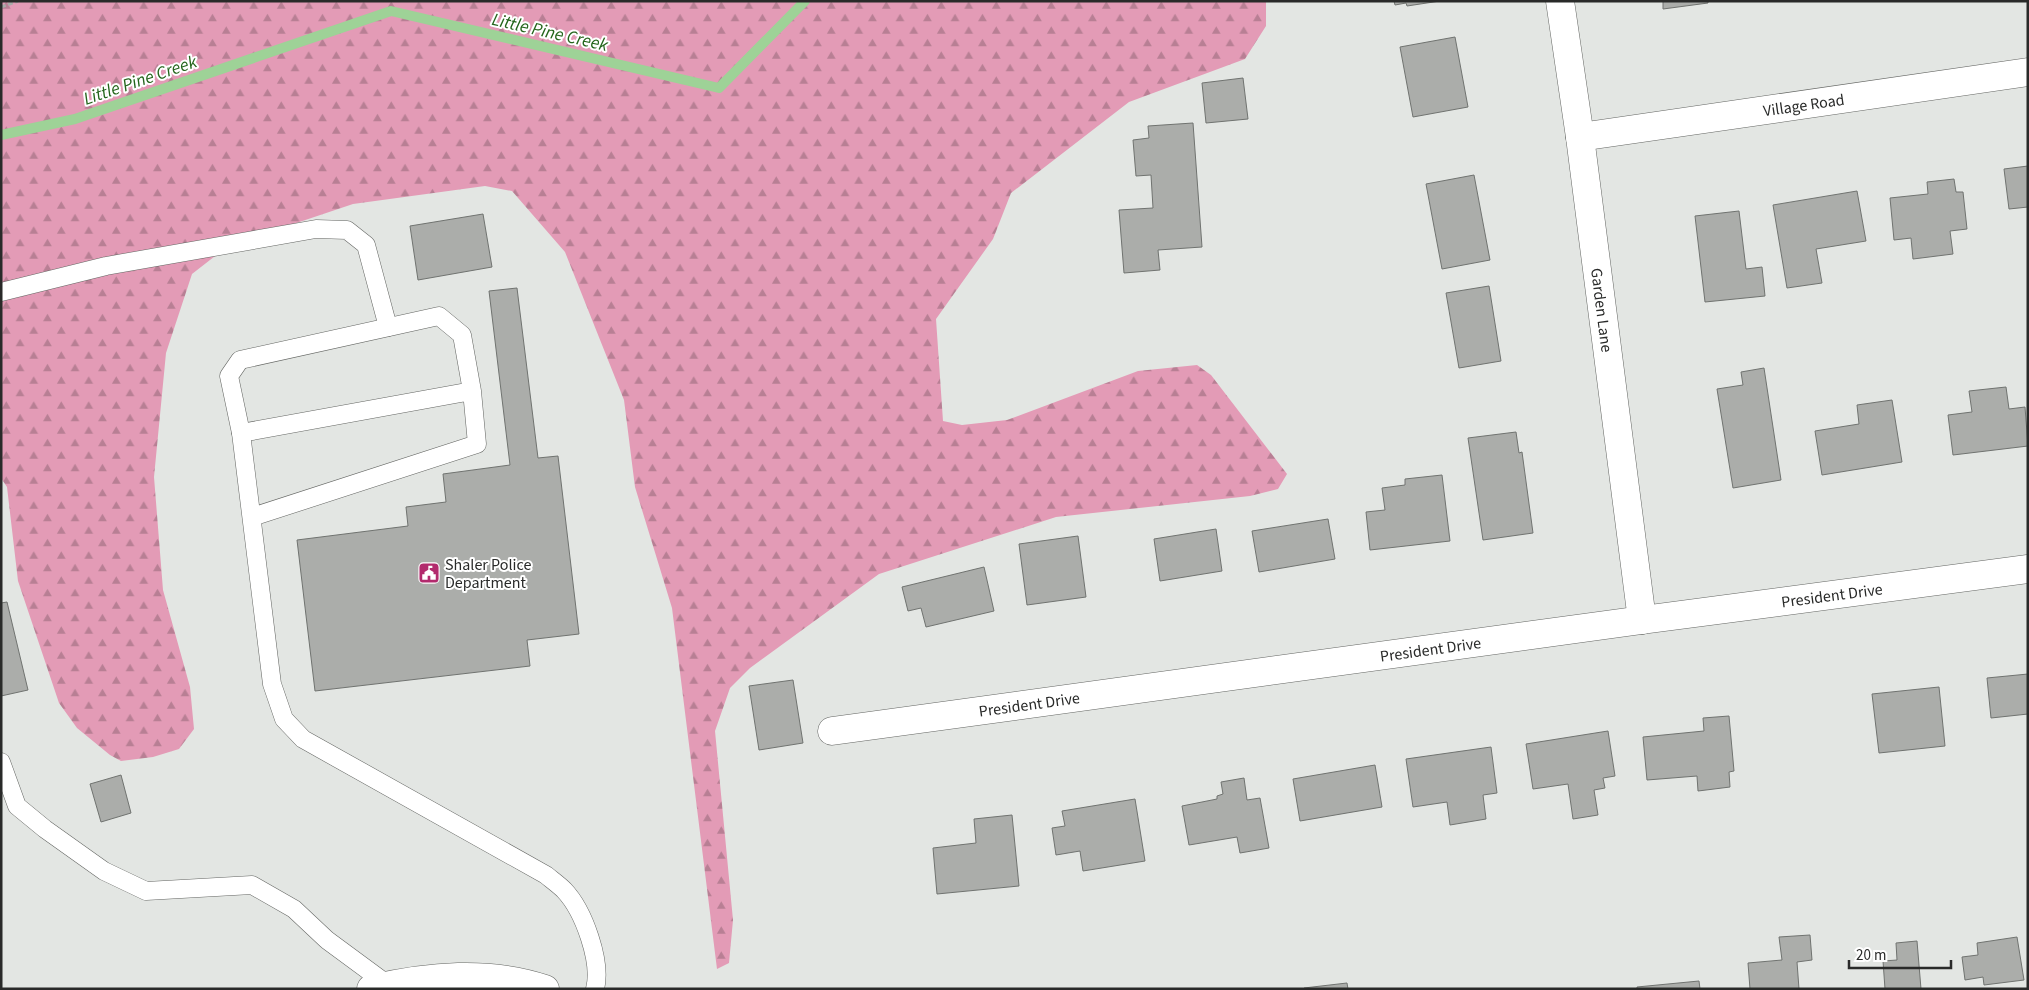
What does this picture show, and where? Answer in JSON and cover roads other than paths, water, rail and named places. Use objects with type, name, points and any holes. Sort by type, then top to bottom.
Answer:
[{"type":"street","name":"Garden Lane","points":[[1560,1],[1580,138],[1642,620]]},
{"type":"street","name":"Village Road","points":[[1580,138],[2028,72]]},
{"type":"street","name":"President Drive","points":[[832,731],[2028,569]]},
{"type":"street","points":[[380,987],[404,981],[456,977],[491,978],[528,983],[545,989]]},
{"type":"lane","points":[[1,292],[106,266],[316,229],[347,230],[366,245],[388,327]]},
{"type":"lane","points":[[252,517],[477,444],[472,391],[462,334],[439,316],[240,360],[229,376],[241,433],[272,684],[284,719],[303,739],[546,875],[565,891],[579,911],[591,943],[598,978],[595,989]]},
{"type":"lane","points":[[241,433],[472,391]]},
{"type":"lane","points":[[1,762],[16,806],[45,830],[104,871],[146,891],[252,885],[294,909],[380,987]]},
{"type":"waterway","name":"Little Pine Creek","points":[[1,135],[75,119],[391,11],[719,88],[805,1]]},
{"type":"place","name":"Shaler Police Department","points":[[429,573]]}]
